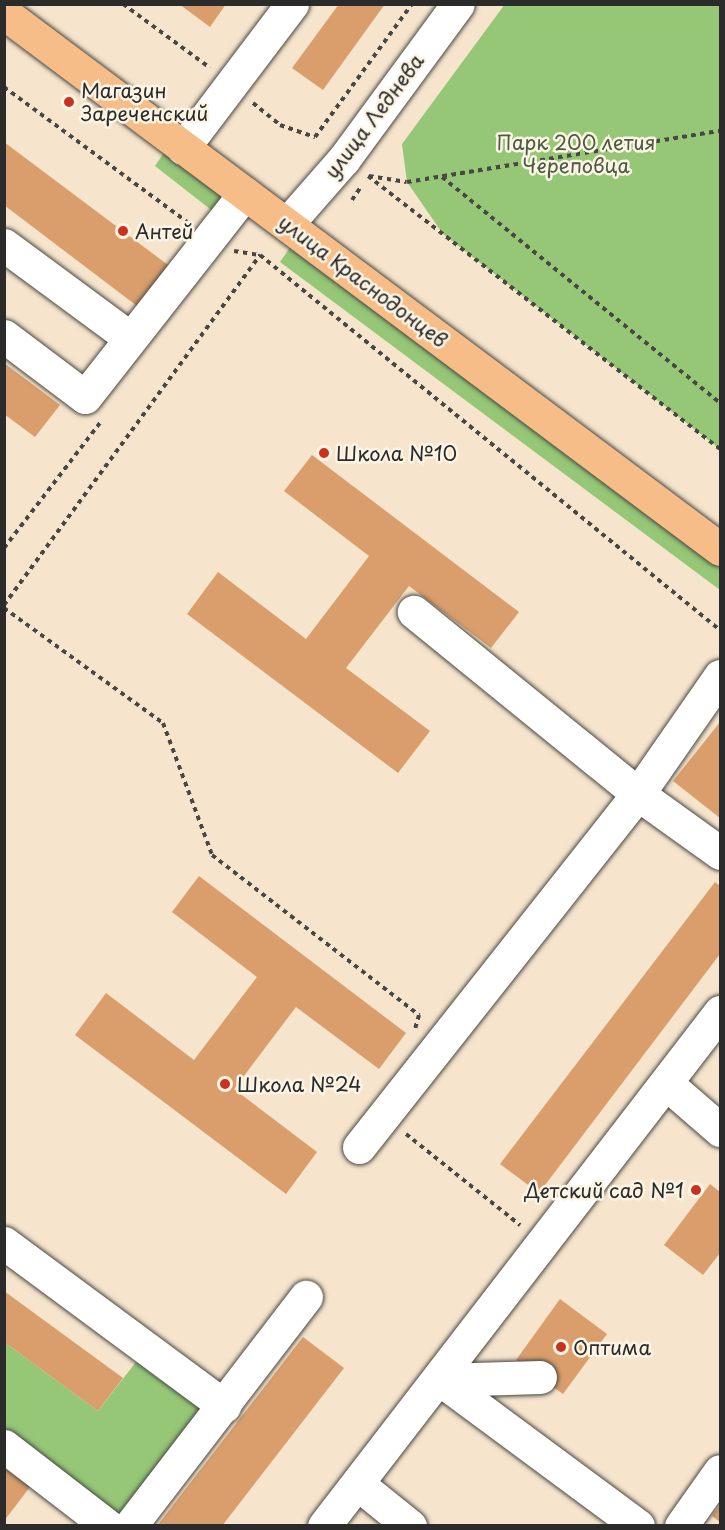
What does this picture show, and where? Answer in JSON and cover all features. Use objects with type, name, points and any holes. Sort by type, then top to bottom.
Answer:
[{"type":"main road","name":"улица Краснодонцев","points":[[4,13],[720,549]]},
{"type":"street","points":[[183,148],[292,4]]},
{"type":"street","name":"улица Леднева","points":[[287,224],[344,159],[458,4]]},
{"type":"street","points":[[4,336],[85,397],[245,193]]},
{"type":"street","points":[[4,245],[130,338]]},
{"type":"street","points":[[414,612],[638,794],[720,853]]},
{"type":"street","points":[[359,1147],[387,1118],[638,794],[720,676]]},
{"type":"street","points":[[324,1526],[441,1380],[720,1012]]},
{"type":"street","points":[[666,1083],[720,1130]]},
{"type":"street","points":[[4,1243],[224,1406]]},
{"type":"street","points":[[130,1526],[306,1297]]},
{"type":"street","points":[[441,1380],[540,1377]]},
{"type":"street","points":[[441,1380],[638,1526]]},
{"type":"street","points":[[4,1446],[108,1526]]},
{"type":"street","points":[[681,1526],[720,1471]]},
{"type":"street","points":[[358,1484],[410,1526]]},
{"type":"path","points":[[123,4],[230,83],[280,125],[315,137],[412,4]]},
{"type":"path","points":[[4,87],[209,238],[231,251],[260,255],[720,630]]},
{"type":"path","points":[[368,176],[407,182],[720,131]]},
{"type":"path","points":[[362,172],[720,449]]},
{"type":"path","points":[[441,176],[720,403]]},
{"type":"path","points":[[260,255],[4,606],[163,723],[212,855],[419,1015],[412,1038]]},
{"type":"path","points":[[387,1118],[544,1244]]},
{"type":"green space","name":"Парк 200 летия Череповца","points":[[505,4],[720,5],[720,449],[443,234],[407,182],[402,144]]},
{"type":"green space","points":[[167,148],[234,198],[219,216],[155,166]]},
{"type":"green space","points":[[291,246],[720,566],[720,590],[280,262]]},
{"type":"green space","points":[[4,1342],[98,1411],[136,1362],[204,1412],[117,1519],[5,1432]]},
{"type":"building","points":[[179,4],[226,4],[210,27]]},
{"type":"building","points":[[339,4],[385,4],[323,90],[292,68]]},
{"type":"building","points":[[4,142],[168,265],[137,306],[4,205]]},
{"type":"building","points":[[4,363],[60,405],[35,437],[4,414]]},
{"type":"building","points":[[312,455],[519,612],[491,648],[409,586],[346,668],[430,731],[398,773],[187,614],[218,572],[306,639],[369,556],[284,491]]},
{"type":"building","points":[[720,722],[720,818],[673,781]]},
{"type":"building","points":[[199,876],[406,1033],[379,1069],[296,1007],[234,1089],[317,1152],[286,1194],[75,1035],[106,993],[194,1060],[257,977],[172,912]]},
{"type":"building","points":[[715,882],[720,886],[720,954],[539,1193],[500,1164]]},
{"type":"building","points":[[710,1184],[720,1192],[720,1253],[703,1275],[664,1245]]},
{"type":"building","points":[[4,1291],[123,1378],[98,1411],[4,1342]]},
{"type":"building","name":"Оптима","points":[[560,1299],[607,1334],[563,1394],[516,1360]]},
{"type":"building","points":[[303,1337],[344,1368],[222,1526],[157,1526]]},
{"type":"building","points":[[4,1468],[30,1487],[4,1521]]},
{"type":"building","points":[[720,1505],[720,1522],[712,1516]]},
{"type":"place","name":"Магазин Зареченский","points":[[69,102]]},
{"type":"place","name":"Антей","points":[[123,231]]},
{"type":"place","name":"Школа №10","points":[[324,453]]},
{"type":"place","name":"Школа №24","points":[[225,1084]]},
{"type":"place","name":"Детский сад №1","points":[[696,1190]]},
{"type":"place","name":"Оптима","points":[[561,1347]]}]
